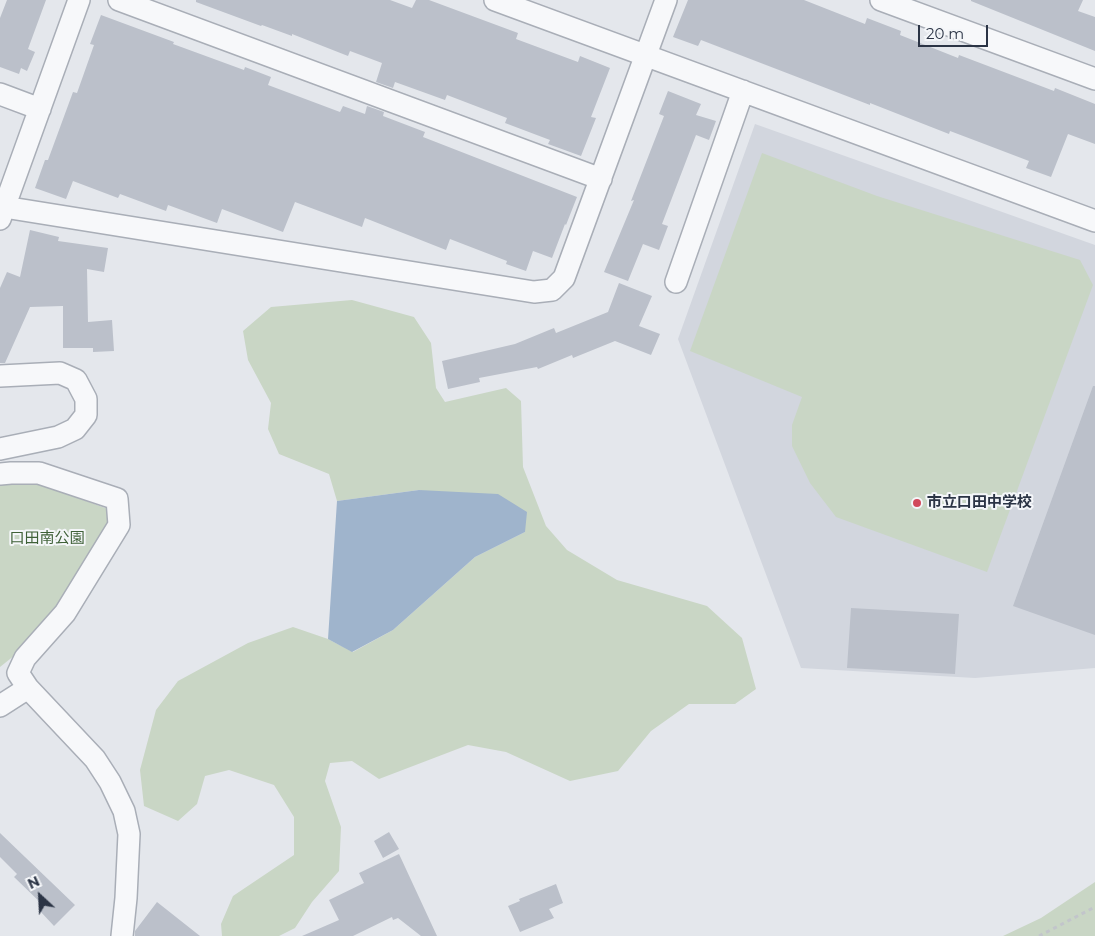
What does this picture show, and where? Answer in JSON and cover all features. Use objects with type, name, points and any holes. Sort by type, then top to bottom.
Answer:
[{"type":"street","points":[[79,0],[2,213],[534,292],[552,290],[564,278],[666,0]]},
{"type":"street","points":[[119,0],[601,179]]},
{"type":"street","points":[[495,0],[1095,221]]},
{"type":"street","points":[[881,0],[1095,79]]},
{"type":"street","points":[[676,282],[743,91]]},
{"type":"street","points":[[0,94],[40,109]]},
{"type":"street","points":[[0,376],[60,373],[76,380],[86,399],[86,415],[75,429],[58,437],[0,448]]},
{"type":"street","points":[[0,474],[39,473],[117,499],[119,525],[66,613],[25,658],[18,673],[28,688],[95,760],[110,782],[124,811],[129,834],[122,936]]},
{"type":"street","points":[[0,706],[28,688]]},
{"type":"path","points":[[1039,936],[1095,907]]},
{"type":"shaded area","name":"市立口田中学校","points":[[755,124],[1095,245],[1095,668],[975,678],[801,668],[678,339]]},
{"type":"green space","points":[[762,153],[877,196],[1080,260],[1093,285],[987,572],[836,517],[810,483],[792,446],[792,425],[802,397],[690,351]]},
{"type":"green space","points":[[352,300],[414,317],[431,343],[436,388],[445,402],[506,388],[521,401],[523,467],[546,526],[567,550],[617,580],[707,606],[742,638],[756,689],[735,704],[689,704],[651,731],[618,771],[570,781],[506,752],[468,745],[379,779],[352,761],[330,763],[325,781],[341,827],[339,871],[312,902],[295,928],[279,936],[222,936],[221,924],[233,896],[294,855],[294,817],[274,785],[229,770],[205,776],[197,804],[178,821],[144,806],[140,770],[156,710],[178,681],[248,643],[293,627],[328,639],[353,652],[393,630],[475,557],[525,532],[419,490],[337,501],[329,474],[279,454],[268,429],[271,403],[248,360],[243,331],[271,307]]},
{"type":"green space","name":"口田南公園","points":[[0,482],[36,483],[108,509],[113,525],[74,585],[25,647],[0,667]]},
{"type":"green space","points":[[1095,882],[1095,936],[1003,936],[1041,918]]},
{"type":"water","points":[[419,490],[498,494],[527,512],[525,532],[475,557],[393,630],[352,652],[328,639],[337,501]]},
{"type":"building","points":[[7,0],[46,0],[28,49],[35,52],[27,71],[21,68],[19,74],[0,67],[0,18]]},
{"type":"building","points":[[196,0],[390,0],[412,8],[416,0],[429,0],[518,33],[516,39],[578,62],[580,56],[610,68],[591,117],[596,118],[581,156],[548,144],[550,140],[505,123],[507,118],[447,95],[445,100],[395,82],[393,88],[376,82],[382,63],[350,51],[348,56],[292,34],[292,36],[261,26],[196,2]]},
{"type":"building","points":[[688,0],[804,0],[865,24],[867,18],[901,31],[900,35],[958,58],[959,55],[1054,91],[1055,88],[1095,104],[1095,144],[1068,134],[1051,177],[1026,168],[1029,161],[950,131],[949,134],[701,40],[698,46],[673,37]]},
{"type":"building","points":[[1083,0],[1078,11],[1095,17],[1095,51],[971,1]]},
{"type":"building","points":[[101,15],[244,70],[245,67],[271,77],[268,85],[340,112],[343,106],[365,114],[367,106],[384,112],[383,116],[425,132],[423,137],[577,197],[552,258],[533,251],[526,271],[506,264],[507,261],[450,239],[446,250],[365,218],[362,227],[295,202],[283,232],[222,209],[217,223],[168,205],[166,211],[120,194],[118,198],[73,181],[66,199],[35,188],[45,160],[48,160],[73,92],[77,93],[94,45],[90,44]]},
{"type":"building","points":[[668,91],[701,104],[696,115],[716,121],[709,140],[696,135],[662,224],[668,226],[659,250],[643,244],[628,281],[604,272],[634,200],[631,201],[664,116],[659,114]]},
{"type":"building","points":[[30,230],[59,237],[58,241],[108,248],[104,272],[87,269],[88,322],[112,320],[114,351],[93,352],[93,348],[63,348],[63,306],[30,307],[5,363],[0,363],[0,288],[7,272],[20,277]]},
{"type":"building","points":[[619,283],[652,296],[639,326],[660,334],[651,355],[615,341],[573,358],[572,355],[538,369],[537,367],[479,378],[480,382],[448,389],[442,361],[515,344],[554,328],[556,333],[608,312]]},
{"type":"building","points":[[1093,386],[1095,386],[1095,635],[1013,606]]},
{"type":"building","points":[[851,608],[959,614],[955,674],[847,668]]},
{"type":"building","points":[[389,832],[399,849],[383,858],[374,841]]},
{"type":"building","points":[[0,833],[75,905],[54,926],[40,911],[44,906],[14,877],[17,874],[0,857]]},
{"type":"building","points":[[399,854],[437,936],[421,936],[398,918],[393,920],[392,917],[353,936],[302,936],[339,920],[329,900],[364,883],[359,873]]},
{"type":"building","points":[[556,884],[563,903],[549,909],[554,918],[520,932],[508,906],[520,901],[519,899]]},
{"type":"building","points":[[157,902],[200,936],[135,936],[135,931]]},
{"type":"place","name":"市立口田中学校","points":[[917,503]]}]
